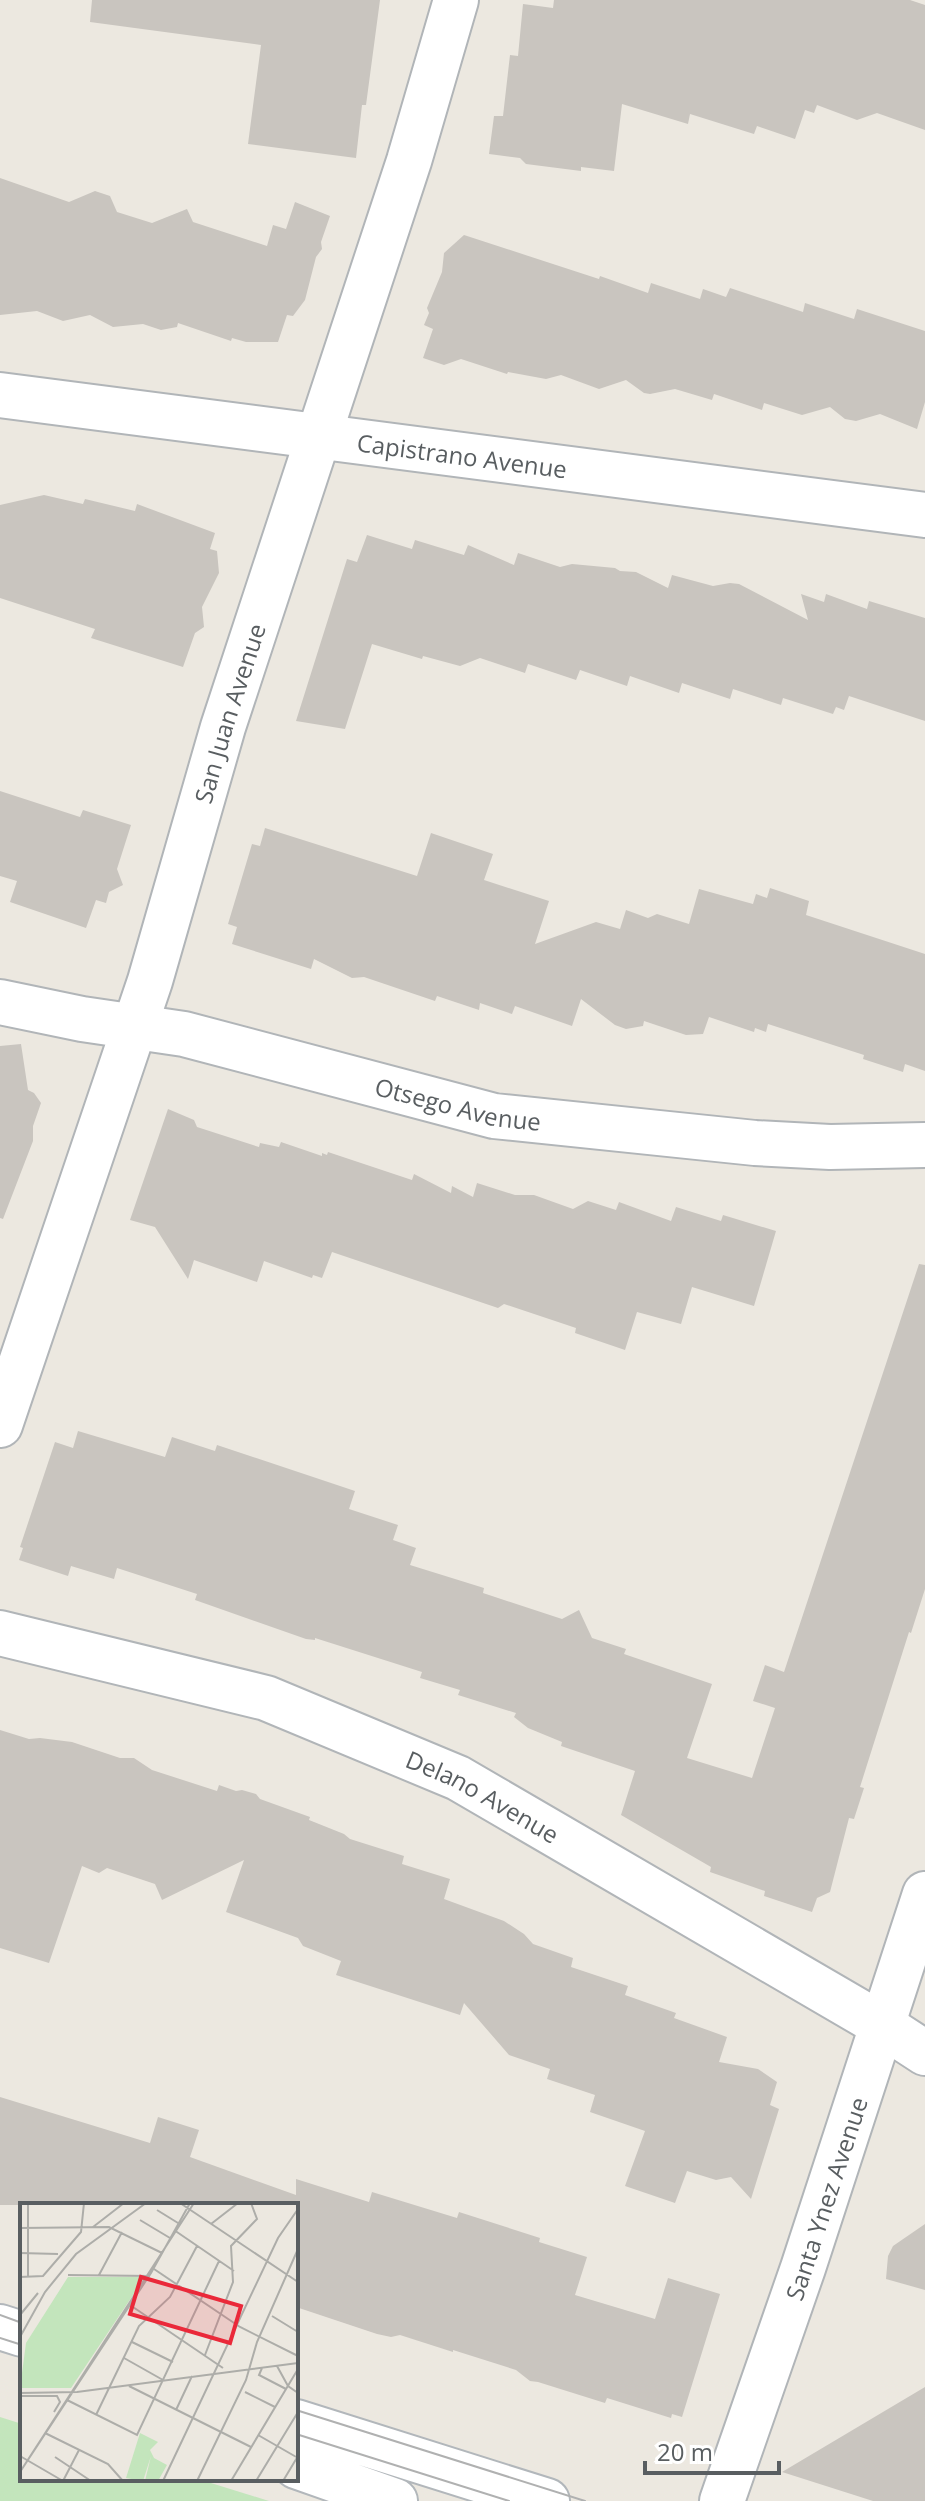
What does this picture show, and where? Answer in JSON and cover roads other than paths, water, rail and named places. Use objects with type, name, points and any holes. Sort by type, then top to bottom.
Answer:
[{"type":"street","name":"San Juan Avenue","points":[[0,1425],[136,1027],[223,727],[409,161],[456,0]]},
{"type":"street","name":"Capistrano Avenue","points":[[0,395],[925,515]]},
{"type":"street","name":"Otsego Avenue","points":[[0,1002],[184,1034],[494,1116],[755,1143],[830,1147],[925,1145]]},
{"type":"street","name":"Delano Avenue","points":[[0,1633],[266,1698],[458,1778],[925,2053]]},
{"type":"street","name":"Santa Ynez Avenue","points":[[722,2501],[803,2268],[925,1894]]},
{"type":"street","points":[[0,2327],[20,2333]]},
{"type":"street","points":[[298,2423],[547,2501]]},
{"type":"street","points":[[298,2467],[395,2501]]},
{"type":"tram line","points":[[0,2315],[20,2322]]},
{"type":"tram line","points":[[0,2338],[20,2344]]},
{"type":"tram line","points":[[298,2411],[585,2501]]},
{"type":"tram line","points":[[298,2435],[509,2501]]}]
